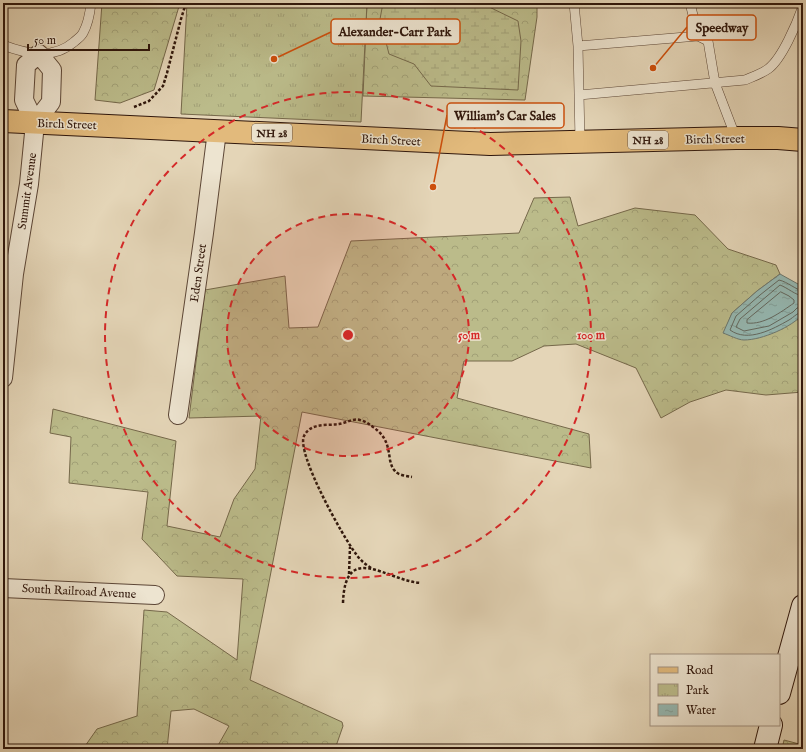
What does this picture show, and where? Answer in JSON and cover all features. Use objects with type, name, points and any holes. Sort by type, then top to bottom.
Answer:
[{"type":"main road","name":"Birch Street","points":[[3,122],[490,144],[736,138],[803,140]]},
{"type":"main road","name":"NH 28","points":[[761,138],[803,125]]},
{"type":"street","points":[[39,54],[52,70],[51,102],[35,123],[24,100],[26,65],[39,54]]},
{"type":"street","name":"Summit Avenue","points":[[3,378],[14,274],[29,184],[35,123]]},
{"type":"street","name":"Eden Street","points":[[178,415],[217,131]]},
{"type":"street","name":"South Railroad Avenue","points":[[3,588],[155,595]]},
{"type":"street","points":[[780,689],[803,606]]},
{"type":"street","points":[[765,749],[771,726]]},
{"type":"lane","points":[[3,45],[16,50],[39,54],[55,53],[70,45],[82,35],[88,20],[91,3]]},
{"type":"lane","points":[[574,3],[578,46],[580,142]]},
{"type":"lane","points":[[690,3],[698,36]]},
{"type":"lane","points":[[579,95],[745,80],[758,75],[769,69],[779,56],[796,26],[803,6]]},
{"type":"lane","points":[[578,46],[698,36],[708,41],[715,83],[736,138]]},
{"type":"path","points":[[129,107],[141,105],[149,101],[163,86],[180,19],[186,3]]},
{"type":"path","points":[[412,477],[395,472],[391,466],[386,442],[382,433],[364,420],[357,419],[339,424],[316,426],[309,430],[304,436],[302,443],[313,475],[329,510],[350,547],[363,562],[371,568],[405,581],[421,583]]},
{"type":"path","points":[[343,603],[343,590],[349,574],[350,547]]},
{"type":"path","points":[[349,574],[354,570],[371,568]]},
{"type":"green space","points":[[102,3],[180,3],[154,90],[120,103],[95,100]]},
{"type":"green space","points":[[187,3],[367,3],[361,122],[181,114]]},
{"type":"green space","points":[[367,3],[537,3],[537,17],[525,100],[363,96]]},
{"type":"green space","points":[[383,3],[481,3],[518,21],[521,41],[518,90],[431,86],[414,64],[389,54],[380,19]]},
{"type":"green space","points":[[570,197],[578,226],[635,208],[695,215],[728,249],[776,265],[780,274],[757,291],[732,313],[724,333],[799,319],[803,314],[803,392],[766,395],[726,390],[690,402],[661,418],[636,368],[576,344],[544,346],[512,361],[464,361],[457,398],[589,434],[591,468],[302,412],[250,680],[342,722],[343,726],[335,749],[216,749],[229,726],[194,709],[171,711],[167,749],[83,749],[97,729],[137,716],[144,610],[167,612],[237,660],[243,579],[177,576],[142,539],[148,492],[69,483],[71,437],[50,433],[53,409],[176,441],[167,526],[220,537],[234,499],[255,469],[261,416],[189,418],[205,290],[285,276],[289,328],[318,327],[351,241],[519,233],[534,198]]},
{"type":"green space","points":[[784,740],[803,745],[803,749],[782,749]]},
{"type":"water","points":[[780,274],[798,284],[803,289],[803,314],[792,324],[759,338],[742,340],[723,333],[732,313],[757,291]]},
{"type":"place","name":"Alexander-Carr Park","points":[[274,59]]},
{"type":"place","name":"Speedway","points":[[653,68]]},
{"type":"place","name":"William's Car Sales","points":[[433,187]]}]
